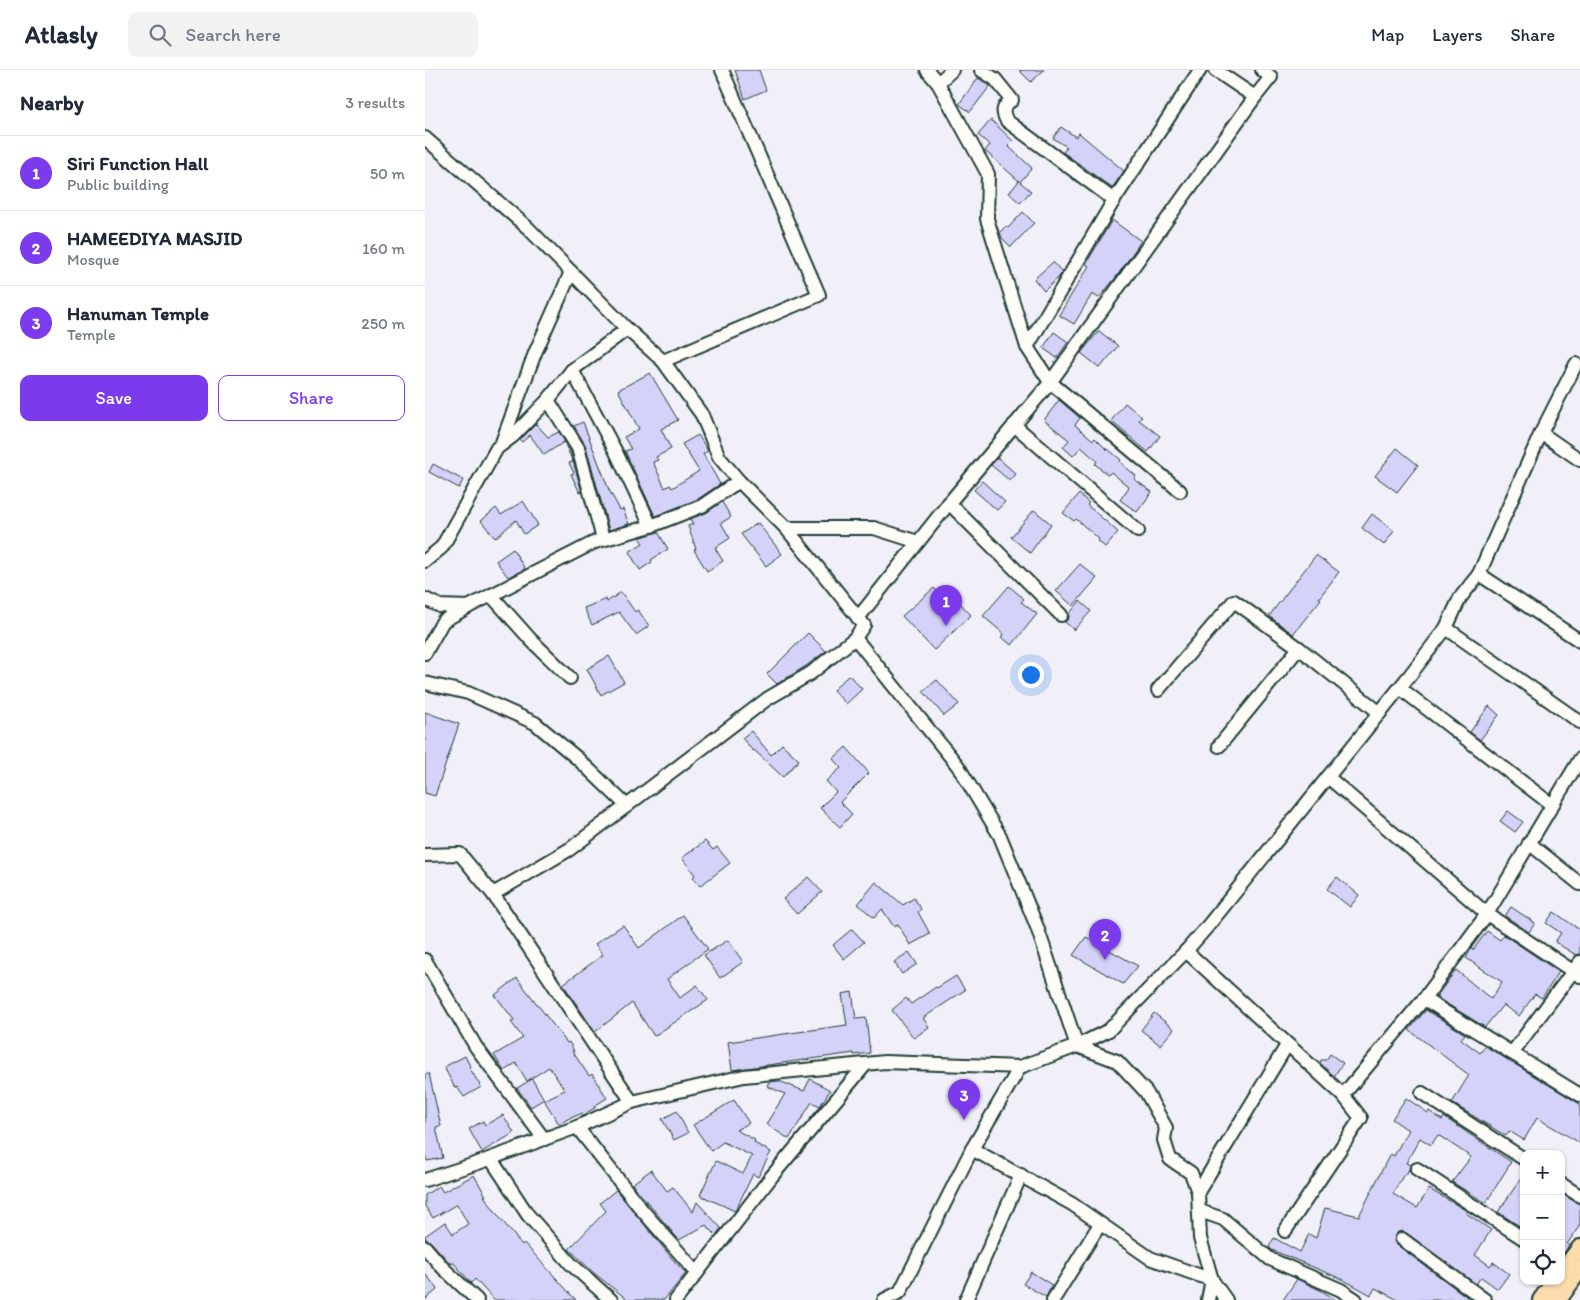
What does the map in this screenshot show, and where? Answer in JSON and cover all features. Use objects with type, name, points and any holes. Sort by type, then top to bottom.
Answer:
[{"type":"main road","points":[[1557,1300],[1580,1248]]},
{"type":"main road","points":[[1541,1300],[1552,1285]]},
{"type":"street","points":[[663,361],[819,295],[722,70]]},
{"type":"street","points":[[927,70],[938,83],[988,174],[987,219],[1027,347],[1050,382],[1180,491]]},
{"type":"street","points":[[938,83],[952,70]]},
{"type":"street","points":[[981,70],[991,75],[1012,100],[1004,105],[1003,110],[1007,121],[1114,200]]},
{"type":"street","points":[[1027,347],[1114,200],[1200,70]]},
{"type":"street","points":[[1215,70],[1255,96]]},
{"type":"street","points":[[859,618],[949,503],[1050,382],[1255,96],[1271,77],[1262,70]]},
{"type":"street","points":[[425,138],[528,228],[627,329],[663,361],[702,415],[719,457],[739,481],[785,528],[863,625],[855,638],[811,673],[767,699],[570,849],[493,894]]},
{"type":"street","points":[[501,445],[535,353],[571,272]]},
{"type":"street","points":[[425,562],[443,547],[497,448],[513,436],[549,400],[573,370],[627,329]]},
{"type":"street","points":[[425,1180],[491,1159],[577,1127],[632,1102],[744,1076],[885,1062],[1020,1067],[1077,1046],[1109,1030],[1186,951],[1380,713],[1446,628],[1460,598],[1479,574],[1541,433],[1579,363]]},
{"type":"street","points":[[573,370],[616,452],[651,526]]},
{"type":"street","points":[[549,400],[578,448],[603,540]]},
{"type":"street","points":[[1014,425],[1138,531]]},
{"type":"street","points":[[1541,433],[1580,460]]},
{"type":"street","points":[[425,653],[443,621],[468,607],[603,540],[651,526],[702,506],[739,481]]},
{"type":"street","points":[[949,503],[1061,615]]},
{"type":"street","points":[[785,528],[874,528],[918,542]]},
{"type":"street","points":[[1479,574],[1580,641]]},
{"type":"street","points":[[491,596],[569,678]]},
{"type":"street","points":[[425,599],[440,606],[468,607]]},
{"type":"street","points":[[1159,690],[1234,601],[1299,648],[1380,713]]},
{"type":"street","points":[[1446,628],[1580,722]]},
{"type":"street","points":[[855,638],[958,766],[1000,836],[1037,927],[1077,1046]]},
{"type":"street","points":[[1219,746],[1299,648]]},
{"type":"street","points":[[425,683],[468,693],[535,722],[578,759],[627,806]]},
{"type":"street","points":[[1400,688],[1552,805]]},
{"type":"street","points":[[1343,1096],[1424,999],[1487,914],[1580,759]]},
{"type":"street","points":[[1328,777],[1487,914],[1578,970],[1512,1053]]},
{"type":"street","points":[[1529,843],[1580,884]]},
{"type":"street","points":[[425,855],[460,854],[493,894],[632,1102]]},
{"type":"street","points":[[1186,951],[1343,1096],[1361,1118],[1285,1231]]},
{"type":"street","points":[[425,960],[476,1047],[544,1139]]},
{"type":"street","points":[[1424,999],[1580,1095]]},
{"type":"street","points":[[1198,1192],[1287,1045]]},
{"type":"street","points":[[1077,1046],[1117,1060],[1146,1092],[1166,1128],[1164,1140],[1170,1159],[1191,1173],[1198,1192],[1200,1238],[1212,1280],[1226,1300]]},
{"type":"street","points":[[676,1300],[772,1176],[866,1064]]},
{"type":"street","points":[[885,1300],[900,1292],[972,1149],[1020,1067]]},
{"type":"street","points":[[1422,1093],[1520,1156]]},
{"type":"street","points":[[577,1127],[642,1210],[697,1273]]},
{"type":"street","points":[[972,1149],[1072,1204],[1150,1258],[1212,1280]]},
{"type":"street","points":[[491,1159],[527,1215],[571,1264],[611,1300]]},
{"type":"street","points":[[1417,1169],[1520,1236]]},
{"type":"street","points":[[966,1300],[1021,1176]]},
{"type":"street","points":[[1565,1187],[1580,1196]]},
{"type":"street","points":[[1200,1211],[1223,1219],[1269,1259],[1341,1290],[1356,1300]]},
{"type":"street","points":[[1057,1299],[1100,1224]]},
{"type":"street","points":[[1402,1240],[1485,1300]]},
{"type":"street","points":[[425,1247],[441,1267],[477,1300]]},
{"type":"street","points":[[1208,1300],[1212,1280]]},
{"type":"building","points":[[735,70],[759,70],[766,90],[745,99]]},
{"type":"building","points":[[1019,70],[1044,70],[1031,82]]},
{"type":"building","points":[[978,78],[990,86],[970,112],[959,104]]},
{"type":"building","points":[[991,120],[1013,141],[1008,146],[1032,168],[1020,182],[1031,191],[1020,203],[1009,193],[1019,181],[985,151],[990,145],[978,135]]},
{"type":"building","points":[[1061,127],[1076,137],[1079,133],[1124,171],[1112,188],[1063,152],[1067,147],[1053,138]]},
{"type":"building","points":[[1023,212],[1034,223],[1011,247],[1002,238],[1000,232],[1006,226],[1008,228]]},
{"type":"building","points":[[1112,220],[1141,241],[1099,298],[1092,294],[1074,324],[1059,315],[1089,266],[1086,264]]},
{"type":"building","points":[[1053,262],[1062,272],[1044,291],[1034,279]]},
{"type":"building","points":[[1099,331],[1118,346],[1100,368],[1081,353]]},
{"type":"building","points":[[1054,332],[1068,342],[1057,358],[1043,348]]},
{"type":"building","points":[[650,373],[678,420],[661,429],[671,449],[656,457],[658,460],[653,462],[665,488],[670,485],[672,488],[699,471],[682,444],[698,435],[708,451],[703,454],[720,484],[698,499],[655,516],[625,451],[631,449],[624,437],[639,429],[618,390]]},
{"type":"building","points":[[1059,400],[1080,418],[1075,425],[1093,440],[1095,438],[1121,460],[1120,462],[1136,476],[1134,479],[1152,492],[1137,512],[1120,500],[1129,487],[1111,472],[1108,475],[1095,464],[1097,461],[1081,447],[1073,456],[1063,447],[1069,440],[1044,420]]},
{"type":"building","points":[[1125,403],[1142,417],[1139,420],[1160,436],[1148,452],[1111,421]]},
{"type":"building","points":[[583,422],[609,490],[620,510],[623,509],[629,524],[609,530],[586,446],[574,426]]},
{"type":"building","points":[[536,424],[548,437],[559,432],[570,451],[582,492],[580,493],[571,474],[574,473],[569,463],[573,462],[564,442],[544,455],[530,435],[522,442],[520,440]]},
{"type":"building","points":[[1397,448],[1418,465],[1397,492],[1375,476]]},
{"type":"building","points":[[998,458],[1016,474],[1010,481],[991,465]]},
{"type":"building","points":[[433,464],[463,480],[459,488],[429,472]]},
{"type":"building","points":[[982,481],[1005,502],[997,510],[974,490]]},
{"type":"building","points":[[1079,494],[1089,503],[1087,505],[1118,532],[1105,547],[1098,541],[1099,539],[1076,519],[1074,521],[1063,513]]},
{"type":"building","points":[[523,501],[538,525],[524,534],[516,520],[495,538],[481,521],[496,508],[501,515]]},
{"type":"building","points":[[722,502],[731,517],[721,523],[730,538],[715,548],[723,561],[707,571],[694,550],[696,549],[688,526],[693,524],[690,519],[706,513]]},
{"type":"building","points":[[1034,510],[1051,524],[1030,553],[1011,537]]},
{"type":"building","points":[[1372,514],[1394,531],[1384,545],[1362,528]]},
{"type":"building","points":[[758,523],[782,554],[766,566],[741,534]]},
{"type":"building","points":[[658,532],[668,549],[640,570],[629,552],[643,543],[639,538]]},
{"type":"building","points":[[513,549],[525,569],[508,577],[496,561]]},
{"type":"building","points":[[1316,555],[1339,572],[1319,598],[1321,599],[1293,634],[1269,616]]},
{"type":"building","points":[[1080,564],[1097,578],[1073,606],[1056,591]]},
{"type":"building","points":[[1009,586],[1024,599],[1021,602],[1037,614],[1012,645],[1001,637],[1004,634],[983,616]]},
{"type":"building","points":[[934,588],[951,607],[958,601],[971,615],[934,650],[902,616]]},
{"type":"building","points":[[621,592],[635,612],[638,610],[649,626],[636,635],[619,612],[592,625],[584,608],[606,599],[607,602]]},
{"type":"building","points":[[1080,601],[1091,611],[1074,630],[1065,622]]},
{"type":"building","points":[[808,633],[826,651],[777,684],[767,674]]},
{"type":"building","points":[[609,656],[624,682],[601,695],[587,669]]},
{"type":"building","points":[[849,675],[862,689],[846,704],[833,690]]},
{"type":"building","points":[[937,680],[959,704],[944,716],[923,691]]},
{"type":"building","points":[[1489,706],[1499,715],[1480,740],[1470,732]]},
{"type":"building","points":[[425,712],[459,724],[435,796],[425,793]]},
{"type":"building","points":[[751,731],[771,755],[782,744],[799,760],[783,777],[753,751],[742,738]]},
{"type":"building","points":[[846,747],[869,773],[840,802],[852,814],[840,827],[820,808],[836,792],[826,781],[841,768],[833,759]]},
{"type":"building","points":[[1508,811],[1523,822],[1515,832],[1500,821]]},
{"type":"building","points":[[705,841],[713,850],[717,847],[730,863],[700,886],[693,877],[695,875],[682,858]]},
{"type":"building","points":[[808,877],[822,892],[797,914],[783,899]]},
{"type":"building","points":[[1337,877],[1359,895],[1350,907],[1327,889]]},
{"type":"building","points":[[876,882],[903,905],[914,898],[921,909],[918,912],[930,934],[910,945],[898,924],[894,927],[882,909],[874,918],[858,904]]},
{"type":"building","points":[[1511,907],[1535,923],[1529,932],[1505,916]]},
{"type":"building","points":[[1554,912],[1580,930],[1580,954],[1576,955],[1555,942],[1561,933],[1546,923]]},
{"type":"building","points":[[683,915],[708,949],[667,979],[680,998],[697,985],[708,1000],[654,1036],[632,1003],[595,1032],[563,984],[603,955],[595,944],[623,925],[639,948]]},
{"type":"building","points":[[852,929],[864,942],[844,959],[833,945]]},
{"type":"building","points":[[1487,931],[1500,940],[1504,935],[1559,972],[1542,998],[1535,994],[1519,1016],[1503,1005],[1485,1027],[1436,997],[1456,970],[1491,999],[1502,982],[1466,958],[1471,949],[1473,950]]},
{"type":"building","points":[[1086,937],[1138,966],[1123,984],[1073,955]]},
{"type":"building","points":[[728,940],[743,962],[720,978],[704,955]]},
{"type":"building","points":[[909,952],[917,964],[902,974],[894,962]]},
{"type":"building","points":[[956,976],[965,990],[923,1018],[929,1027],[914,1038],[892,1010],[906,998],[911,1004]]},
{"type":"building","points":[[517,978],[567,1043],[569,1042],[574,1051],[572,1051],[589,1076],[592,1074],[607,1098],[586,1113],[573,1116],[559,1124],[544,1100],[565,1090],[549,1067],[527,1081],[516,1063],[504,1071],[494,1055],[523,1038],[511,1022],[514,1020],[495,995]]},
{"type":"building","points":[[852,992],[856,1019],[866,1018],[870,1053],[854,1055],[854,1053],[732,1070],[728,1042],[847,1025],[842,994]]},
{"type":"building","points":[[1426,1010],[1465,1034],[1461,1039],[1480,1053],[1485,1046],[1580,1104],[1580,1143],[1537,1118],[1524,1140],[1509,1131],[1506,1136],[1452,1103],[1469,1075],[1409,1030]]},
{"type":"building","points":[[1154,1013],[1174,1029],[1160,1045],[1141,1030]]},
{"type":"building","points":[[1330,1054],[1343,1063],[1334,1076],[1320,1063],[1321,1060],[1326,1060]]},
{"type":"building","points":[[465,1056],[481,1087],[464,1097],[457,1087],[455,1088],[444,1067]]},
{"type":"building","points":[[425,1074],[429,1074],[441,1126],[436,1127],[443,1158],[427,1161],[425,1153]]},
{"type":"building","points":[[532,1079],[544,1099],[531,1107],[517,1088]]},
{"type":"building","points":[[810,1079],[830,1090],[820,1106],[812,1102],[789,1139],[766,1124],[785,1094],[767,1086],[769,1082],[779,1081],[804,1091]]},
{"type":"building","points":[[1406,1098],[1442,1120],[1444,1117],[1511,1162],[1486,1203],[1452,1182],[1471,1157],[1438,1135],[1431,1145],[1420,1138],[1406,1163],[1410,1165],[1409,1169],[1406,1175],[1404,1174],[1393,1194],[1417,1208],[1429,1189],[1467,1211],[1466,1213],[1491,1230],[1475,1255],[1490,1266],[1493,1262],[1509,1274],[1498,1289],[1481,1277],[1476,1284],[1403,1231],[1395,1235],[1394,1242],[1467,1297],[1465,1300],[1398,1300],[1375,1288],[1371,1295],[1344,1280],[1272,1250],[1269,1247],[1274,1238],[1300,1252],[1309,1234],[1316,1238],[1325,1208],[1359,1216],[1390,1154],[1394,1156],[1408,1130],[1392,1119]]},
{"type":"building","points":[[734,1100],[749,1123],[736,1130],[755,1140],[754,1143],[771,1152],[758,1177],[753,1174],[735,1211],[700,1195],[716,1161],[743,1174],[752,1156],[723,1142],[711,1151],[693,1125]]},
{"type":"building","points":[[677,1111],[688,1133],[674,1140],[662,1119]]},
{"type":"building","points":[[503,1115],[514,1133],[482,1152],[469,1129],[483,1121],[485,1125]]},
{"type":"building","points":[[651,1170],[667,1191],[673,1187],[693,1212],[697,1202],[721,1228],[716,1235],[706,1225],[679,1240],[632,1184]]},
{"type":"building","points":[[474,1175],[486,1196],[484,1196],[522,1245],[524,1243],[576,1300],[494,1300],[475,1279],[471,1283],[453,1262],[451,1264],[426,1239],[425,1236],[445,1222],[453,1234],[468,1224],[457,1204],[433,1218],[425,1206],[425,1195],[439,1186],[443,1192]]},
{"type":"building","points":[[1520,1180],[1520,1226],[1498,1212]]},
{"type":"building","points":[[616,1190],[686,1273],[664,1300],[628,1300],[594,1273],[569,1249],[606,1211],[600,1203]]},
{"type":"building","points":[[1565,1196],[1580,1204],[1580,1225],[1567,1244],[1569,1245],[1565,1251]]},
{"type":"building","points":[[1031,1272],[1052,1285],[1046,1297],[1023,1284]]},
{"type":"building","points":[[425,1274],[438,1289],[425,1300]]},
{"type":"building","points":[[1297,1279],[1322,1291],[1336,1300],[1283,1300]]},
{"type":"place","name":"Siri Function Hall","points":[[946,626]]},
{"type":"place","name":"HAMEEDIYA MASJID","points":[[1105,960]]},
{"type":"place","name":"Hanuman Temple","points":[[964,1120]]}]
